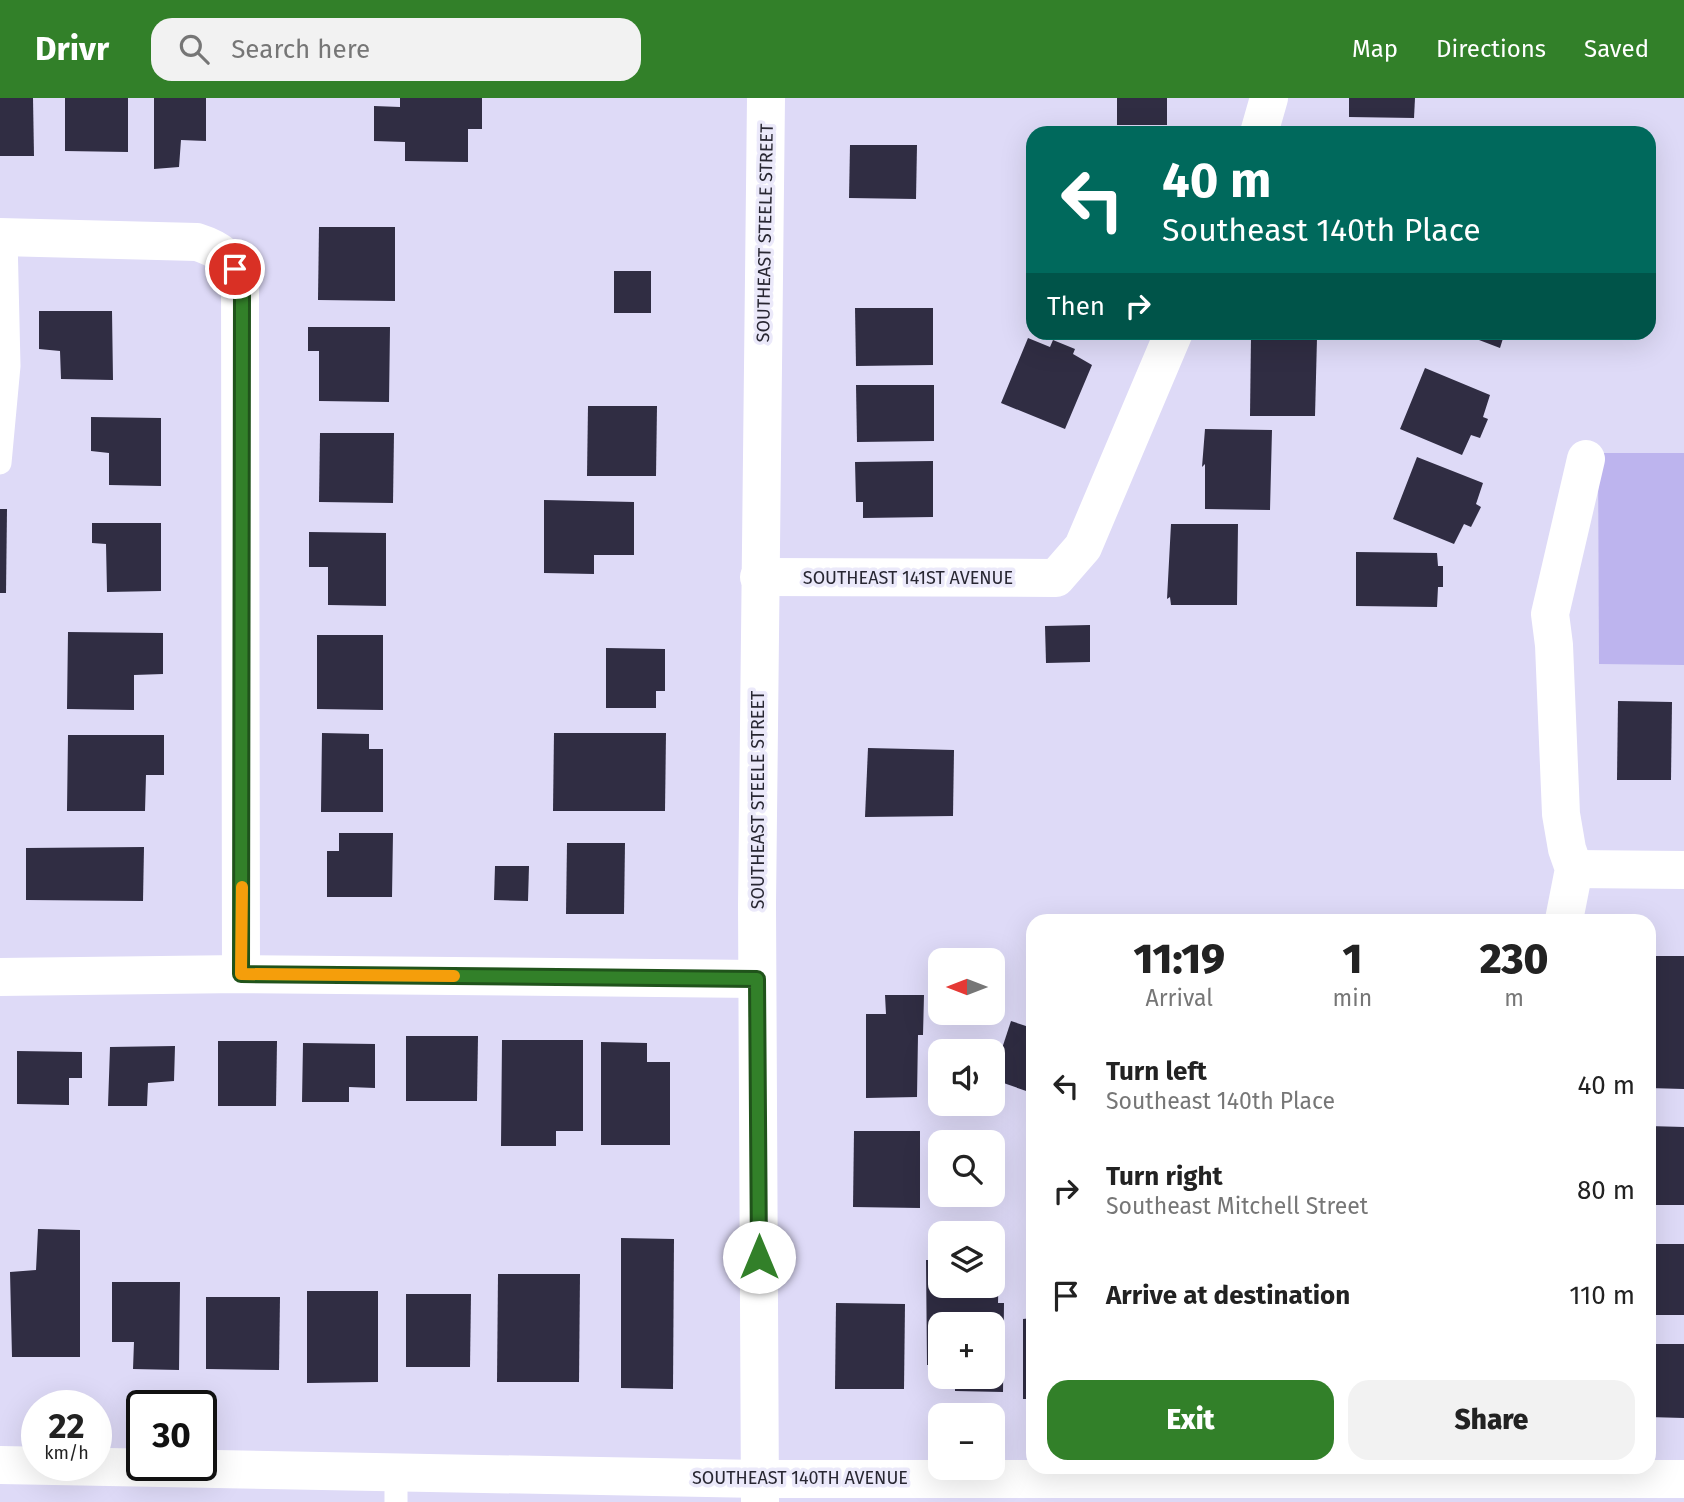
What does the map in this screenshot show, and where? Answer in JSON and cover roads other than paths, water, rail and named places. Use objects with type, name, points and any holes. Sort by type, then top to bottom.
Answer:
[{"type":"street","name":"SOUTHEAST STEELE STREET","points":[[760,1491],[757,979],[759,577],[766,98]]},
{"type":"street","points":[[1261,126],[1269,98]]},
{"type":"street","points":[[3,237],[181,239],[210,246],[228,258],[235,269],[242,291],[241,974]]},
{"type":"street","name":"SOUTHEAST 141ST AVENUE","points":[[759,577],[1056,578],[1083,547],[1171,340]]},
{"type":"street","points":[[1565,914],[1574,869],[1567,849],[1561,814],[1550,614],[1586,459]]},
{"type":"street","points":[[1574,869],[1684,870]]},
{"type":"street","points":[[0,977],[241,974],[757,979]]},
{"type":"street","name":"SOUTHEAST 140TH AVENUE","points":[[0,1465],[396,1487],[760,1491],[1684,1479]]},
{"type":"lane","points":[[0,463],[9,366],[3,237]]}]
